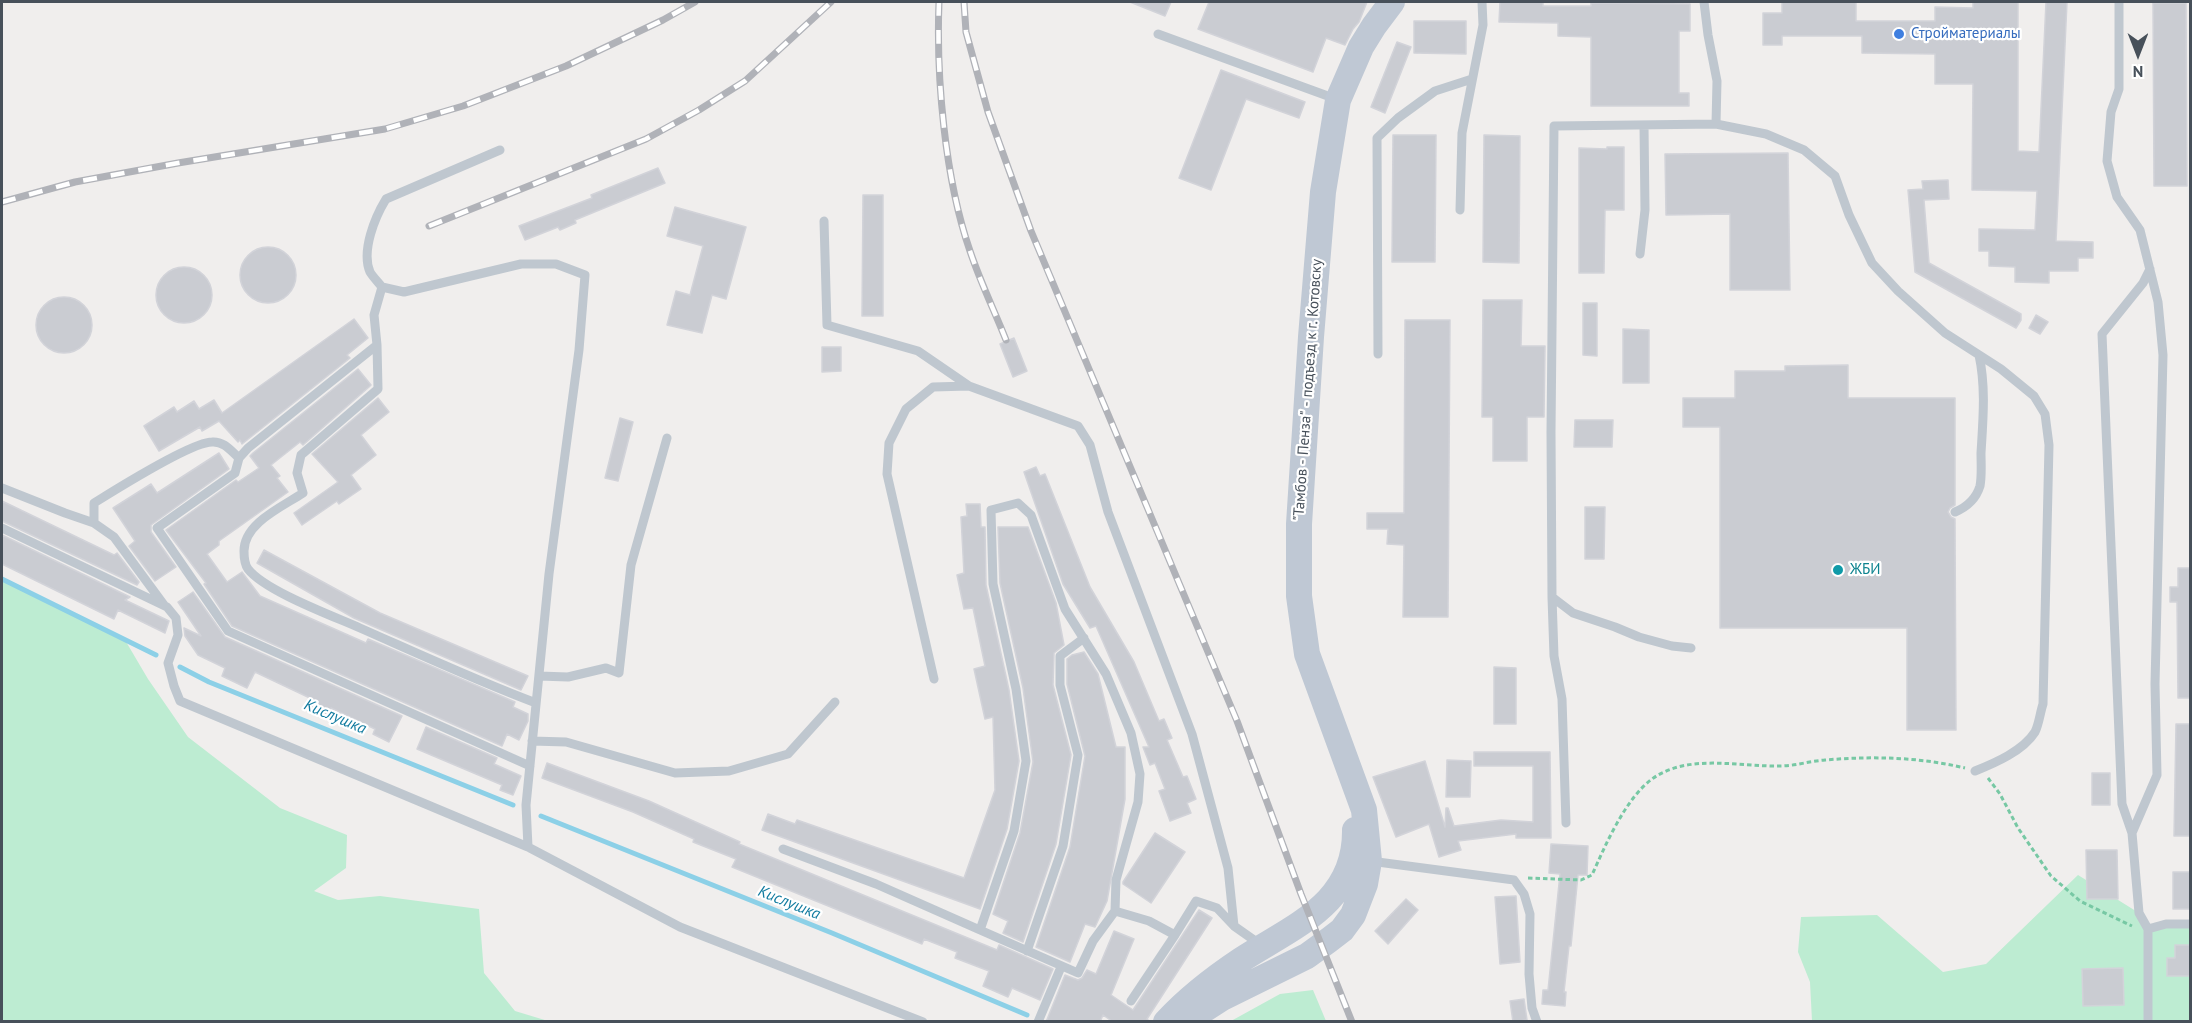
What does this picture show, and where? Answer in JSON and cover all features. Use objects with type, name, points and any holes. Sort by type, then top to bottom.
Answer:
[{"type":"main road","name":"\"Тамбов - Пенза\" - подъезд к г. Котовску","points":[[1185,1022],[1222,998],[1307,956],[1342,930],[1353,915],[1365,884],[1369,861],[1364,810],[1307,654],[1300,617],[1298,573],[1309,360],[1320,225],[1338,100],[1362,47],[1392,2]]},
{"type":"main road","name":"\"Тамбов - Пенза\" - подъезд к г. Котовску","points":[[1166,1022],[1214,979],[1294,928],[1317,912],[1330,899],[1344,881],[1352,861],[1355,841],[1354,784]]},
{"type":"lane","points":[[1460,210],[1462,133],[1483,25],[1482,2]]},
{"type":"lane","points":[[1704,2],[1707,35],[1717,81],[1716,124]]},
{"type":"lane","points":[[2119,2],[2119,89],[2111,112],[2107,161],[2117,197],[2140,230],[2158,302],[2163,355],[2155,684],[2157,775],[2133,833]]},
{"type":"lane","points":[[1158,34],[1338,100]]},
{"type":"lane","points":[[1378,354],[1377,138],[1398,118],[1435,91],[1472,79]]},
{"type":"lane","points":[[1566,823],[1562,699],[1554,656],[1552,597],[1554,126],[1716,124],[1766,134],[1804,150],[1835,176],[1849,215],[1872,263],[1898,291],[1945,333],[2001,369],[2034,396],[2044,414],[2049,445],[2043,704],[2034,732],[2023,744],[1994,764],[1975,771]]},
{"type":"lane","points":[[1640,254],[1645,210],[1644,125]]},
{"type":"lane","points":[[500,150],[386,199],[377,215],[368,247],[370,271],[382,287],[404,292],[521,264],[556,264],[585,275],[579,350],[549,574],[532,741],[526,805],[528,847]]},
{"type":"lane","points":[[824,221],[827,325],[918,351],[969,386],[1078,426],[1090,444],[1108,512],[1192,734],[1228,868],[1234,926]]},
{"type":"lane","points":[[2148,1022],[2148,929],[2139,913],[2133,833],[2122,804],[2102,334],[2142,283],[2150,269]]},
{"type":"lane","points":[[382,287],[374,315],[378,389],[301,455],[297,472],[303,493],[264,519],[248,533],[244,550],[247,567],[259,578],[296,601],[536,703]]},
{"type":"lane","points":[[377,345],[248,448],[239,458],[236,473],[157,528],[228,631],[530,766]]},
{"type":"lane","points":[[1955,512],[1973,500],[1980,485],[1983,372],[1979,355]]},
{"type":"lane","points":[[934,679],[887,474],[889,443],[906,409],[933,387],[969,386]]},
{"type":"lane","points":[[539,675],[568,677],[606,668],[620,673],[631,565],[667,438]]},
{"type":"lane","points":[[94,523],[94,503],[185,451],[211,441],[225,444],[239,458]]},
{"type":"lane","points":[[2,488],[94,523],[114,537],[140,569],[165,607],[176,618],[178,635],[168,663],[180,700],[528,847],[680,927],[923,1022]]},
{"type":"lane","points":[[783,849],[876,884],[1077,973],[1093,941],[1115,911],[1116,880],[1138,802],[1140,774],[1131,734],[1106,674],[1065,609],[1031,514],[1018,503],[991,510],[993,584],[1016,689],[1026,761],[1014,831],[980,930]]},
{"type":"lane","points":[[2,528],[165,607]]},
{"type":"lane","points":[[1552,597],[1573,613],[1639,637],[1672,646],[1691,648]]},
{"type":"lane","points":[[1026,951],[1063,846],[1078,755],[1060,685],[1060,656],[1084,638]]},
{"type":"lane","points":[[532,741],[566,742],[675,773],[729,771],[788,754],[835,702]]},
{"type":"lane","points":[[1369,861],[1514,880],[1524,894],[1530,915],[1529,974],[1532,1008],[1537,1022]]},
{"type":"lane","points":[[1131,1001],[1196,901],[1217,908],[1234,926],[1263,947]]},
{"type":"lane","points":[[1115,911],[1149,921],[1175,935]]},
{"type":"lane","points":[[2148,929],[2166,924],[2190,924]]},
{"type":"lane","points":[[1038,1022],[1061,967]]},
{"type":"path","points":[[1514,880],[1533,878],[1581,880],[1592,876],[1622,816],[1643,787],[1654,778],[1680,767],[1706,763],[1782,766],[1824,760],[1875,757],[1935,761],[1975,771],[1989,778],[2018,828],[2051,876],[2080,901],[2133,926],[2148,929]]},
{"type":"green space","points":[[2,580],[125,640],[148,679],[188,737],[280,808],[347,835],[346,868],[314,891],[338,900],[380,896],[479,909],[484,973],[515,1011],[548,1021],[2,1021]]},
{"type":"green space","points":[[2078,875],[2139,913],[2148,929],[2190,924],[2190,1021],[1812,1021],[1810,982],[1798,952],[1801,917],[1877,915],[1943,972],[1986,964]]},
{"type":"green space","points":[[1313,990],[1326,1021],[1231,1021],[1280,994]]},
{"type":"building","points":[[1130,2],[1171,2],[1165,16]]},
{"type":"building","points":[[1209,2],[1367,2],[1359,22],[1345,45],[1326,38],[1313,72],[1198,29]]},
{"type":"building","points":[[1500,2],[1543,2],[1543,6],[1591,6],[1591,3],[1690,4],[1690,31],[1679,31],[1679,93],[1689,93],[1689,106],[1591,106],[1591,37],[1558,36],[1558,23],[1499,22]]},
{"type":"building","points":[[1782,2],[1856,2],[1856,21],[1935,21],[1935,7],[1973,8],[1973,2],[2018,2],[2018,151],[2039,152],[2046,2],[2067,2],[2056,241],[2093,242],[2093,258],[2078,258],[2078,271],[2049,271],[2049,283],[2015,282],[2015,267],[1989,266],[1989,251],[1979,251],[1979,229],[2035,230],[2037,191],[1972,190],[1973,84],[1935,84],[1935,54],[1862,53],[1862,36],[1782,36],[1782,45],[1763,45],[1763,13],[1782,13]]},
{"type":"building","points":[[2153,3],[2186,3],[2187,186],[2154,186]]},
{"type":"building","points":[[1414,21],[1466,21],[1466,54],[1414,53]]},
{"type":"building","points":[[1397,42],[1411,47],[1385,113],[1371,107]]},
{"type":"building","points":[[1221,70],[1305,102],[1299,118],[1246,99],[1211,190],[1179,178]]},
{"type":"building","points":[[1393,135],[1436,135],[1435,262],[1392,262]]},
{"type":"building","points":[[1484,135],[1520,136],[1519,263],[1483,262]]},
{"type":"building","points":[[1607,147],[1624,147],[1624,210],[1605,210],[1604,273],[1579,273],[1579,148],[1607,149]]},
{"type":"building","points":[[1788,153],[1790,290],[1730,290],[1730,214],[1666,215],[1665,154]]},
{"type":"building","points":[[658,168],[665,183],[575,220],[576,223],[560,230],[558,227],[525,240],[519,226],[592,198],[591,195]]},
{"type":"building","points":[[1948,180],[1949,199],[1924,200],[1929,263],[2021,314],[2021,320],[2016,328],[1915,272],[1908,190],[1923,189],[1922,181]]},
{"type":"building","points":[[863,195],[883,195],[883,316],[862,316]]},
{"type":"building","points":[[675,207],[746,227],[726,299],[712,295],[702,333],[667,325],[676,291],[690,295],[703,246],[667,236]]},
{"type":"building","points":[[262,247],[274,247],[284,251],[292,259],[296,275],[292,291],[284,299],[274,303],[262,303],[252,299],[244,291],[240,281],[240,269],[244,259],[252,251]]},
{"type":"building","points":[[178,267],[190,267],[200,271],[208,279],[212,295],[208,311],[200,319],[190,323],[178,323],[168,319],[160,311],[156,301],[156,289],[160,279],[168,271]]},
{"type":"building","points":[[58,297],[70,297],[80,301],[88,309],[92,325],[88,341],[80,349],[70,353],[58,353],[48,349],[40,341],[36,331],[36,319],[40,309],[48,301]]},
{"type":"building","points":[[1483,300],[1522,300],[1521,346],[1545,346],[1544,417],[1527,417],[1527,461],[1493,461],[1493,417],[1482,417]]},
{"type":"building","points":[[1583,303],[1597,303],[1597,356],[1583,355]]},
{"type":"building","points":[[2036,315],[2048,322],[2040,334],[2029,328]]},
{"type":"building","points":[[354,319],[368,338],[347,355],[350,358],[242,444],[219,421],[202,431],[200,427],[159,451],[144,426],[174,407],[177,412],[194,401],[199,409],[214,400],[222,413]]},
{"type":"building","points":[[1405,320],[1450,320],[1448,617],[1403,617],[1404,545],[1387,544],[1388,529],[1367,529],[1367,513],[1404,513]]},
{"type":"building","points":[[1623,329],[1649,330],[1649,383],[1623,383]]},
{"type":"building","points":[[1014,338],[1027,371],[1013,377],[1000,344]]},
{"type":"building","points":[[822,347],[841,347],[841,371],[822,372]]},
{"type":"building","name":"ЖБИ","points":[[1848,365],[1848,398],[1955,398],[1955,505],[1948,512],[1955,519],[1956,730],[1907,730],[1907,628],[1720,628],[1720,427],[1683,427],[1683,398],[1735,398],[1735,371],[1785,371],[1785,366]]},
{"type":"building","points":[[358,369],[371,385],[303,445],[300,442],[271,465],[280,476],[277,478],[288,492],[219,541],[219,545],[207,554],[227,582],[242,572],[260,596],[366,643],[368,639],[515,702],[513,707],[528,714],[528,721],[519,740],[507,734],[502,746],[232,626],[204,584],[206,583],[166,530],[236,480],[238,482],[259,468],[250,456],[253,453]]},
{"type":"building","points":[[378,398],[389,412],[361,435],[376,455],[351,475],[361,489],[339,504],[337,501],[302,525],[294,513],[338,482],[312,454]]},
{"type":"building","points":[[620,418],[633,422],[618,481],[605,478]]},
{"type":"building","points":[[1575,420],[1613,420],[1612,447],[1574,447]]},
{"type":"building","points":[[219,453],[229,469],[151,525],[151,532],[176,567],[155,581],[129,546],[135,541],[113,508],[151,484],[157,493]]},
{"type":"building","points":[[1036,467],[1040,476],[1045,474],[1090,587],[1134,662],[1159,721],[1164,719],[1172,738],[1167,740],[1183,777],[1187,776],[1196,799],[1187,803],[1191,813],[1170,821],[1159,791],[1165,789],[1155,763],[1150,765],[1143,747],[1149,747],[1096,626],[1090,628],[1063,584],[1024,472]]},
{"type":"building","points":[[2,501],[114,555],[117,553],[139,582],[137,585],[2,521]]},
{"type":"building","points":[[966,504],[980,504],[981,527],[985,527],[986,585],[1009,690],[1019,761],[1007,829],[980,909],[762,830],[768,814],[795,824],[797,820],[964,878],[995,790],[993,717],[985,719],[974,669],[985,666],[973,608],[964,609],[957,575],[964,573],[961,517],[967,516]]},
{"type":"building","points":[[1585,507],[1605,507],[1604,559],[1585,559]]},
{"type":"building","points":[[998,527],[1028,527],[1056,603],[1064,645],[1054,653],[1053,685],[1071,755],[1056,844],[1023,942],[1003,933],[1008,921],[993,914],[1020,833],[1033,762],[1023,688],[1000,583]]},
{"type":"building","points":[[2,535],[130,597],[125,600],[169,621],[165,633],[118,610],[114,619],[2,564]]},
{"type":"building","points":[[264,550],[380,613],[528,676],[521,690],[354,618],[257,563]]},
{"type":"building","points":[[2178,568],[2190,568],[2190,698],[2178,698],[2177,602],[2170,602],[2170,587],[2178,587]]},
{"type":"building","points":[[193,592],[225,637],[402,716],[389,742],[373,734],[375,729],[331,708],[327,716],[308,707],[312,699],[255,672],[247,688],[222,676],[225,668],[198,655],[185,636],[184,628],[201,636],[178,602]]},
{"type":"building","points":[[1084,652],[1098,674],[1116,747],[1125,747],[1125,799],[1107,901],[1095,927],[1085,924],[1070,962],[1036,947],[1070,847],[1085,756],[1067,684],[1067,659]]},
{"type":"building","points":[[1494,667],[1516,668],[1516,724],[1494,724]]},
{"type":"building","points":[[2176,724],[2190,724],[2190,836],[2174,836]]},
{"type":"building","points":[[426,727],[497,758],[494,764],[521,776],[513,795],[500,790],[502,785],[417,749]]},
{"type":"building","points":[[1474,752],[1550,752],[1551,838],[1516,838],[1516,834],[1458,841],[1461,850],[1439,857],[1429,824],[1396,837],[1373,777],[1425,761],[1445,827],[1446,808],[1448,808],[1454,826],[1501,820],[1533,822],[1533,766],[1474,766]]},
{"type":"building","points":[[1447,760],[1471,761],[1470,797],[1446,797]]},
{"type":"building","points":[[547,763],[649,801],[740,842],[739,844],[997,950],[999,945],[1053,969],[1040,1000],[1012,988],[1008,997],[983,986],[989,971],[955,958],[957,952],[924,939],[922,944],[732,867],[736,859],[693,842],[694,839],[633,812],[542,778]]},
{"type":"building","points":[[2092,773],[2110,773],[2110,805],[2092,805]]},
{"type":"building","points":[[1155,833],[1185,852],[1151,903],[1123,882]]},
{"type":"building","points":[[1551,844],[1588,846],[1587,875],[1578,875],[1564,992],[1566,992],[1565,1006],[1542,1004],[1543,990],[1548,990],[1560,874],[1549,873]]},
{"type":"building","points":[[2086,850],[2117,850],[2118,899],[2087,899]]},
{"type":"building","points":[[2173,872],[2190,872],[2190,909],[2173,909]]},
{"type":"building","points":[[1516,896],[1520,962],[1500,964],[1495,897]]},
{"type":"building","points":[[1406,899],[1418,910],[1388,944],[1375,931]]},
{"type":"building","points":[[1199,910],[1212,918],[1147,1019],[1150,1022],[1113,1022],[1103,1015],[1100,1022],[1046,1022],[1065,975],[1078,980],[1087,970],[1096,974],[1114,931],[1134,939],[1111,995],[1133,1010]]},
{"type":"building","points":[[2175,945],[2190,945],[2190,976],[2167,976],[2167,958],[2175,958]]},
{"type":"building","points":[[2123,968],[2124,1005],[2083,1006],[2082,969]]},
{"type":"building","points":[[1524,999],[1527,1020],[1513,1022],[1510,1001]]},
{"type":"waterway","name":"Кислушка","points":[[2,579],[156,655]]},
{"type":"waterway","name":"Кислушка","points":[[180,667],[209,682],[513,805]]},
{"type":"waterway","name":"Кислушка","points":[[541,816],[832,933],[1027,1015]]},
{"type":"railway","points":[[2,202],[75,182],[385,129],[463,106],[566,66],[663,20],[695,2]]},
{"type":"railway","points":[[429,226],[646,139],[699,110],[745,81],[831,2]]},
{"type":"railway","points":[[939,2],[941,95],[948,161],[954,192],[974,262],[1006,340]]},
{"type":"railway","points":[[964,2],[966,32],[988,112],[1031,231],[1237,721],[1301,894],[1352,1022]]},
{"type":"place","name":"Стройматериалы","points":[[1899,34]]},
{"type":"place","name":"ЖБИ","points":[[1838,570]]}]
